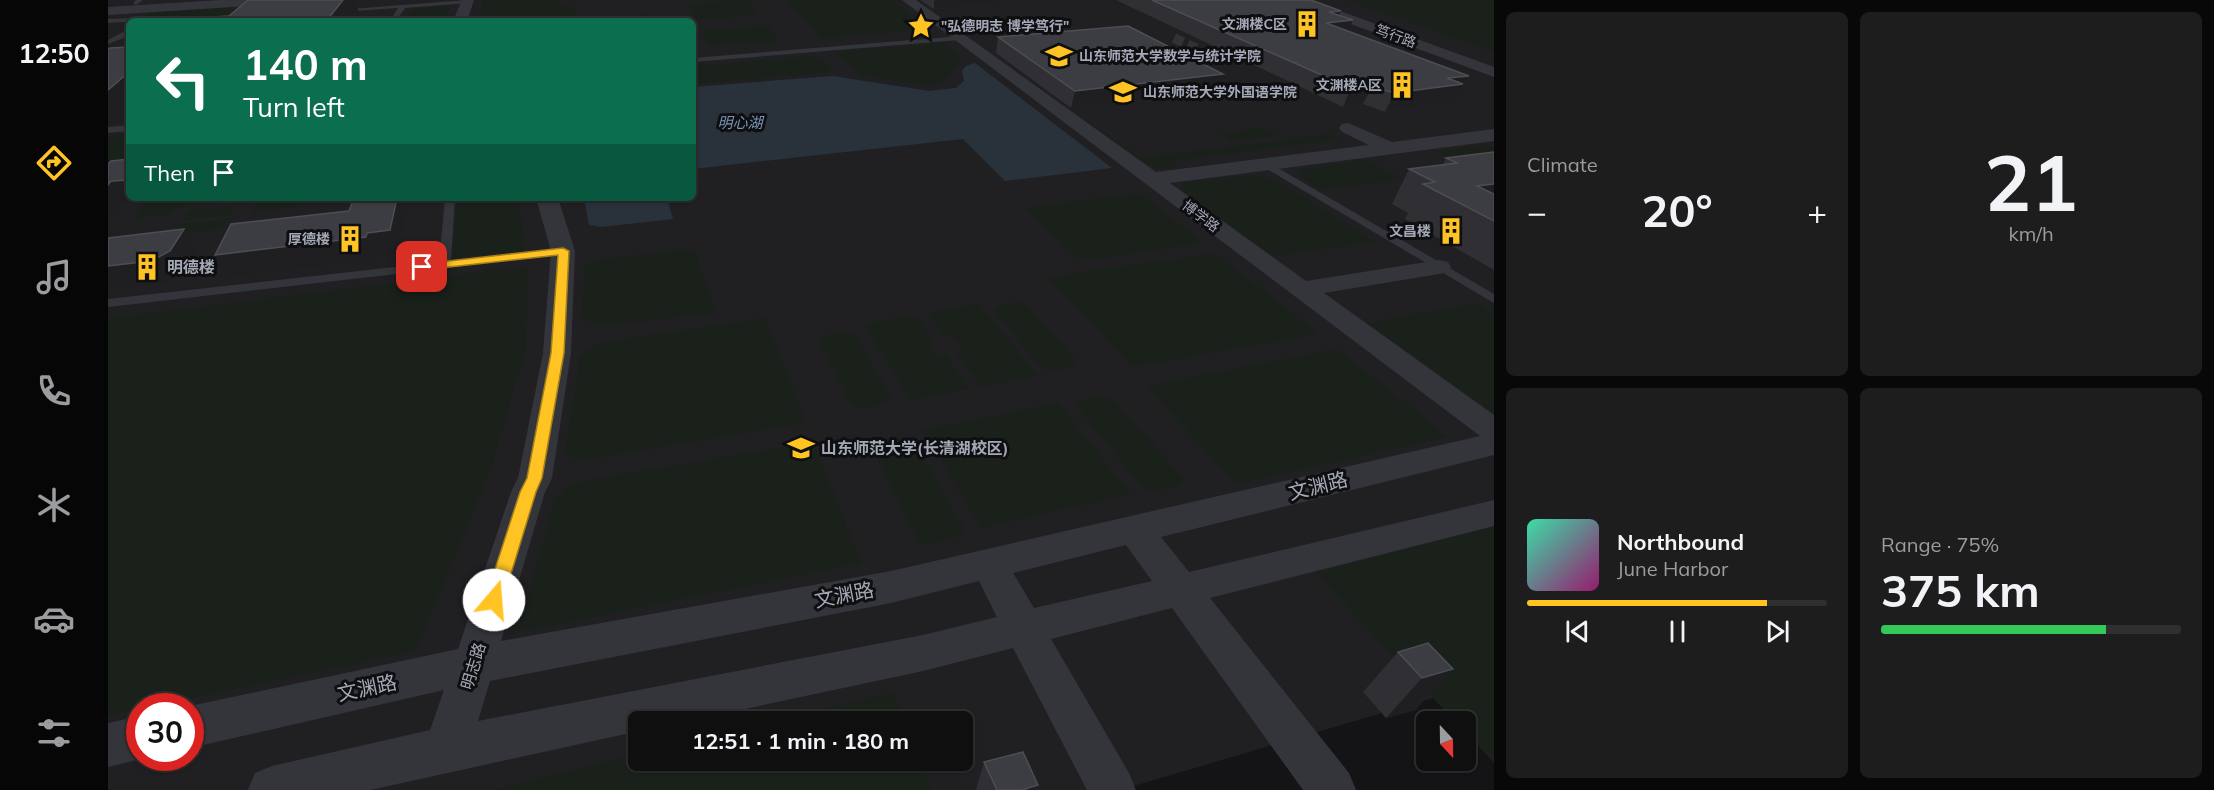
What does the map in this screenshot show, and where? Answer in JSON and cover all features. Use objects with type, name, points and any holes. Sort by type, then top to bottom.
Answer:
[{"type":"street","points":[[108,11],[140,4],[184,0]]},
{"type":"street","points":[[108,5],[250,4],[280,0]]},
{"type":"street","name":"博学路","points":[[908,0],[950,35],[1494,431]]},
{"type":"street","name":"笃行路","points":[[1298,0],[1494,72]]},
{"type":"street","name":"笃行路","points":[[1324,0],[1494,61]]},
{"type":"street","points":[[461,18],[467,1]]},
{"type":"street","points":[[1362,24],[1384,21]]},
{"type":"street","points":[[1449,56],[1473,53]]},
{"type":"street","points":[[1348,128],[1389,148]]},
{"type":"street","points":[[1150,179],[1491,137]]},
{"type":"street","name":"明志路","points":[[447,749],[528,492],[535,478],[558,353],[563,251],[548,201]]},
{"type":"street","points":[[1301,289],[1439,267]]},
{"type":"street","name":"文渊路","points":[[204,724],[473,665],[891,586],[1494,444]]},
{"type":"street","points":[[272,790],[447,749],[923,653],[1179,588],[1494,513]]},
{"type":"street","points":[[1135,530],[1332,790]]},
{"type":"street","points":[[988,563],[1112,790]]},
{"type":"street","points":[[108,745],[126,741]]},
{"type":"lane","points":[[331,10],[467,1]]},
{"type":"lane","points":[[135,18],[140,4]]},
{"type":"lane","points":[[395,18],[403,6]]},
{"type":"lane","points":[[108,21],[126,20]]},
{"type":"lane","points":[[108,42],[126,34]]},
{"type":"lane","points":[[696,52],[950,35]]},
{"type":"lane","points":[[696,60],[950,35]]},
{"type":"lane","points":[[108,130],[126,128]]},
{"type":"lane","points":[[1265,164],[1494,299]]},
{"type":"lane","points":[[445,265],[450,201]]},
{"type":"lane","points":[[108,303],[563,251]]},
{"type":"shaded area","name":"山东师范大学(长清湖校区)","points":[[108,0],[1494,0],[1494,763],[1476,743],[1476,711],[1445,711],[1433,698],[1120,790],[108,790]]},
{"type":"shaded area","points":[[483,0],[553,0],[573,8],[578,18],[479,18]]},
{"type":"shaded area","points":[[749,0],[760,15],[696,19],[687,4]]},
{"type":"shaded area","points":[[787,0],[892,0],[930,29],[821,39]]},
{"type":"shaded area","points":[[1345,0],[1494,0],[1494,52]]},
{"type":"shaded area","points":[[239,3],[224,18],[147,18],[149,9]]},
{"type":"shaded area","points":[[450,6],[447,18],[407,18],[412,9]]},
{"type":"shaded area","points":[[649,15],[650,18],[614,18]]},
{"type":"shaded area","points":[[767,26],[779,41],[710,46],[702,31]]},
{"type":"shaded area","points":[[943,43],[957,53],[962,60],[944,83],[929,86],[863,76],[837,52]]},
{"type":"shaded area","points":[[813,56],[822,59],[834,72],[696,84],[697,66]]},
{"type":"shaded area","points":[[1079,118],[1083,118],[1141,158],[1330,134],[1342,140],[1171,161],[1178,167],[1161,169],[1140,164]]},
{"type":"shaded area","points":[[1263,128],[1277,136],[1233,141],[1220,133]]},
{"type":"shaded area","points":[[126,134],[126,165],[108,167],[108,137]]},
{"type":"shaded area","points":[[1487,145],[1494,147],[1494,166],[1473,169],[1435,151]]},
{"type":"shaded area","points":[[1367,160],[1402,179],[1322,190],[1298,176],[1302,169]]},
{"type":"shaded area","points":[[1254,175],[1278,181],[1375,242],[1273,256],[1184,194],[1181,183]]},
{"type":"shaded area","points":[[1140,193],[1203,243],[1081,261],[1025,208]]},
{"type":"shaded area","points":[[172,201],[237,201],[174,208],[170,214],[133,218],[143,204]]},
{"type":"shaded area","points":[[300,201],[297,207],[252,212],[257,202]]},
{"type":"shaded area","points":[[457,201],[518,201],[525,250],[453,258]]},
{"type":"shaded area","points":[[235,205],[230,215],[183,220],[190,210]]},
{"type":"shaded area","points":[[228,219],[222,229],[174,235],[181,224]]},
{"type":"shaded area","points":[[694,249],[717,313],[608,325],[592,323],[582,316],[584,267],[595,260]]},
{"type":"shaded area","points":[[1215,253],[1319,334],[1133,367],[1047,277]]},
{"type":"shaded area","points":[[528,266],[526,347],[490,471],[416,651],[204,695],[204,693],[126,693],[126,712],[108,716],[108,318]]},
{"type":"shaded area","points":[[1018,302],[1026,304],[1078,363],[1061,370],[1042,369],[993,309],[996,306]]},
{"type":"shaded area","points":[[1478,303],[1494,313],[1494,414],[1367,323]]},
{"type":"shaded area","points":[[979,304],[1038,376],[981,387],[957,353],[963,351],[952,336],[946,337],[928,313]]},
{"type":"shaded area","points":[[917,315],[933,339],[927,341],[938,356],[946,355],[969,389],[910,400],[864,324]]},
{"type":"shaded area","points":[[766,318],[806,423],[578,461],[565,450],[580,357],[599,343]]},
{"type":"shaded area","points":[[846,332],[855,334],[892,399],[872,407],[852,406],[819,340],[823,336]]},
{"type":"shaded area","points":[[1337,349],[1449,437],[1237,484],[1146,386]]},
{"type":"shaded area","points":[[1102,396],[1113,399],[1184,479],[1165,489],[1143,488],[1076,406],[1078,401]]},
{"type":"shaded area","points":[[1058,403],[1131,494],[981,528],[923,430]]},
{"type":"shaded area","points":[[903,436],[913,440],[965,530],[959,536],[927,545],[918,541],[872,448],[876,442]]},
{"type":"shaded area","points":[[814,442],[861,563],[518,632],[555,498],[571,483]]},
{"type":"shaded area","points":[[1494,527],[1494,753],[1487,755],[1476,743],[1476,711],[1446,711],[1315,572]]},
{"type":"shaded area","points":[[893,693],[900,711],[816,711]]},
{"type":"shaded area","points":[[628,757],[628,771],[924,771],[932,790],[491,790]]},
{"type":"water","name":"明心湖","points":[[975,63],[1112,168],[1005,181],[963,139],[696,169],[696,87],[833,76],[929,91],[956,88],[964,81],[962,71],[966,66]]},
{"type":"water","points":[[585,201],[668,201],[673,219],[601,227],[589,225]]},
{"type":"building","points":[[248,0],[343,0],[329,18],[195,18],[229,16]]},
{"type":"building","points":[[1152,0],[1311,0],[1341,11],[1329,12],[1353,20],[1326,23],[1469,76],[1447,78],[1463,84],[1394,93],[1372,86],[1351,88]]},
{"type":"building","points":[[1128,26],[1223,74],[1075,91],[998,37]]},
{"type":"building","points":[[126,47],[126,75],[108,90],[108,49]]},
{"type":"building","points":[[1494,152],[1494,184],[1477,186],[1494,194],[1494,221],[1423,184],[1435,182],[1409,169],[1457,163],[1446,158]]},
{"type":"building","points":[[126,159],[126,180],[111,181],[108,185],[108,164],[111,161]]},
{"type":"building","points":[[353,201],[396,201],[390,230],[367,233],[366,237],[215,255],[231,224],[349,211]]},
{"type":"building","points":[[184,229],[170,251],[151,261],[108,266],[108,238]]},
{"type":"building","points":[[1428,643],[1453,669],[1422,678],[1398,652]]},
{"type":"building","points":[[1023,752],[1038,785],[1022,790],[997,790],[984,762]]},
{"type":"tunnel","points":[[1174,38],[1199,50]]},
{"type":"place","name":"文渊楼C区","points":[[1307,24]]},
{"type":"place","name":"\"弘德明志 博学笃行\"","points":[[921,26]]},
{"type":"place","name":"山东师范大学数学与统计学院","points":[[1059,56]]},
{"type":"place","name":"文渊楼A区","points":[[1402,85]]},
{"type":"place","name":"山东师范大学外国语学院","points":[[1123,92]]},
{"type":"place","name":"文昌楼","points":[[1451,231]]},
{"type":"place","name":"厚德楼","points":[[350,239]]},
{"type":"place","name":"明德楼","points":[[147,267]]},
{"type":"place","name":"山东师范大学(长清湖校区)","points":[[801,448]]},
{"type":"route","points":[[422,267],[563,251],[558,353],[535,478],[528,492],[494,600]]}]
